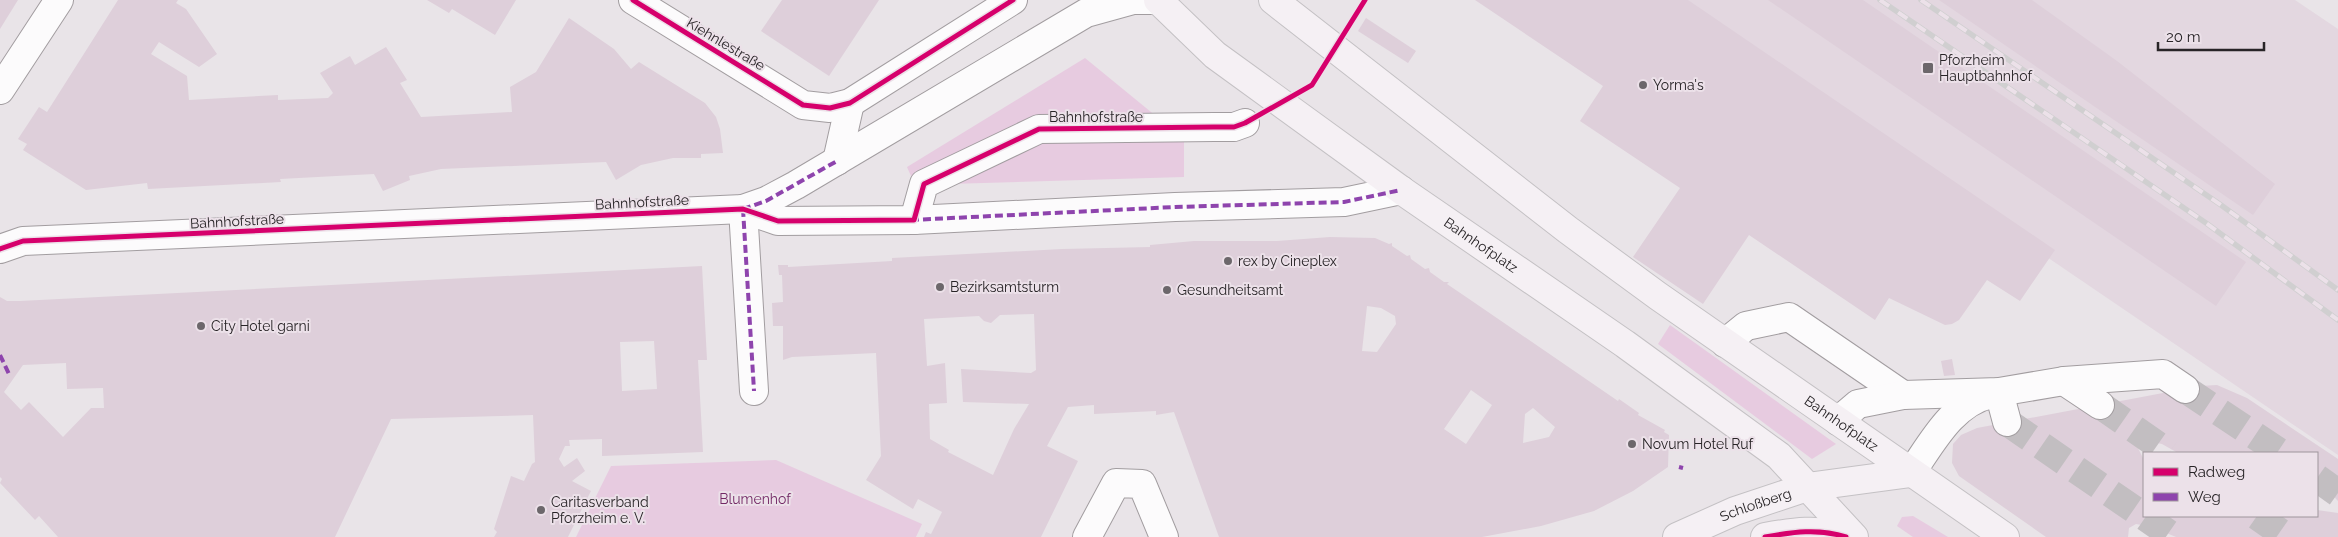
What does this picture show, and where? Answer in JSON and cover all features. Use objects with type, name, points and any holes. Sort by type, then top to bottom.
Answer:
[{"type":"main road","name":"Bahnhofplatz","points":[[1158,0],[1215,54],[1401,190],[1625,344],[1772,451],[1795,471],[1854,537]]},
{"type":"main road","name":"Bahnhofplatz","points":[[1282,7],[1568,230],[1725,343],[2004,537]]},
{"type":"main road","points":[[1808,486],[1911,473]]},
{"type":"main road","name":"Schloßberg","points":[[1677,537],[1735,511],[1808,486]]},
{"type":"main road","points":[[1765,537],[1807,531],[1820,531],[1846,537]]},
{"type":"street","points":[[0,90],[59,0]]},
{"type":"street","name":"Kiehnlestraße","points":[[633,0],[783,89],[803,105],[830,108],[850,103]]},
{"type":"street","points":[[837,161],[850,103],[1013,0]]},
{"type":"street","name":"Bahnhofstraße","points":[[0,250],[23,241],[743,209],[766,200],[837,161],[1090,6],[1132,0],[1158,0]]},
{"type":"street","points":[[1257,0],[1282,7]]},
{"type":"street","name":"Bahnhofstraße","points":[[914,220],[924,184],[1040,129],[1214,128],[1245,123]]},
{"type":"street","name":"Bahnhofstraße","points":[[743,209],[778,221],[914,220],[1175,207],[1344,202],[1401,190]]},
{"type":"street","points":[[743,209],[754,391]]},
{"type":"street","points":[[1725,343],[1746,326],[1789,317],[1903,395]]},
{"type":"street","points":[[1911,473],[1957,412],[1977,398],[1999,392],[2064,381],[2163,374],[2185,389]]},
{"type":"street","points":[[2064,381],[2100,406]]},
{"type":"street","points":[[1838,421],[1858,404],[1903,395],[1999,392]]},
{"type":"street","points":[[1999,392],[2007,422]]},
{"type":"street","points":[[1087,537],[1116,483],[1142,484],[1164,537]]},
{"type":"shaded area","points":[[1669,0],[2295,0],[2338,29],[2338,455]]},
{"type":"green space","points":[[1085,58],[1184,139],[1184,177],[915,185],[907,167]]},
{"type":"green space","points":[[1670,325],[1836,444],[1812,459],[1658,344]]},
{"type":"green space","name":"Blumenhof","points":[[776,460],[922,524],[916,537],[576,537],[611,466]]},
{"type":"green space","points":[[1913,516],[1948,537],[1913,537],[1897,526],[1902,517]]},
{"type":"building","points":[[0,0],[18,0],[0,29]]},
{"type":"building","points":[[118,0],[178,0],[176,3],[186,9],[217,54],[199,67],[159,42],[151,54],[187,76],[189,100],[278,95],[278,100],[328,98],[333,93],[320,73],[350,56],[355,65],[386,47],[407,80],[400,83],[421,117],[512,112],[510,87],[536,72],[569,18],[614,49],[631,69],[639,62],[705,103],[716,117],[720,129],[723,153],[701,154],[701,158],[673,158],[641,165],[616,180],[606,162],[441,169],[409,176],[410,180],[383,191],[374,174],[280,179],[281,182],[148,189],[147,183],[86,190],[23,150],[27,144],[18,139],[39,107],[47,112]]},
{"type":"building","points":[[427,0],[516,0],[495,35],[452,9],[449,13]]},
{"type":"building","points":[[782,0],[879,0],[829,76],[761,31]]},
{"type":"building","points":[[1475,0],[1688,0],[2055,250],[2020,301],[1987,280],[1959,320],[1945,325],[1889,298],[1875,320],[1749,235],[1703,304],[1633,257],[1680,188],[1580,121],[1603,86]]},
{"type":"building","points":[[1768,0],[1863,0],[2246,262],[2216,306]]},
{"type":"building","points":[[1939,0],[2032,0],[2117,61],[2275,184],[2253,215]]},
{"type":"building","points":[[1366,18],[1416,51],[1408,63],[1358,31]]},
{"type":"building","points":[[1330,237],[1375,238],[1389,244],[1392,243],[1392,246],[1407,256],[1410,255],[1411,259],[1425,269],[1429,268],[1430,272],[1444,282],[1449,282],[1447,284],[1618,401],[1619,399],[1639,413],[1638,415],[1665,430],[1664,432],[1669,435],[1668,467],[1633,491],[1594,511],[1541,526],[1482,537],[1219,537],[1174,412],[1156,415],[1156,411],[1094,414],[1094,405],[1068,407],[1047,446],[1078,461],[1041,537],[924,537],[926,532],[931,534],[942,512],[918,499],[913,509],[866,480],[881,456],[876,353],[792,357],[783,360],[783,326],[773,326],[772,303],[783,302],[782,275],[779,275],[778,265],[788,265],[788,267],[892,261],[892,258],[1062,249],[1150,247],[1150,245],[1194,241],[1277,241]],"holes":[[[1367,306],[1381,308],[1395,316],[1396,324],[1377,352],[1362,351]],[[1034,314],[1036,370],[1031,373],[961,369],[963,402],[1029,404],[1014,429],[993,475],[948,452],[949,450],[930,439],[929,404],[947,403],[945,363],[927,366],[924,319],[979,316],[984,321],[991,323],[1000,315]],[[1471,390],[1492,405],[1466,444],[1444,429]],[[1533,408],[1555,427],[1549,437],[1523,443],[1525,414]]]},
{"type":"building","points":[[702,266],[707,360],[698,360],[703,452],[602,456],[602,439],[569,440],[570,446],[565,446],[559,459],[564,467],[577,458],[585,471],[572,481],[591,491],[568,537],[494,537],[497,532],[494,529],[511,476],[524,481],[532,464],[535,462],[533,415],[391,419],[335,537],[58,537],[39,516],[35,520],[0,483],[2,479],[0,477],[0,297],[7,301]],"holes":[[[654,341],[657,389],[622,391],[620,342]],[[66,363],[67,389],[103,388],[104,408],[91,408],[63,437],[29,402],[21,410],[4,392],[23,365]]]},
{"type":"building","points":[[1952,359],[1955,375],[1944,376],[1941,361]]},
{"type":"building","points":[[2217,385],[2247,398],[2338,459],[2338,501],[2318,480],[2318,452],[2176,452],[2162,444],[2142,440],[2136,444],[2143,458],[2143,517],[2318,517],[2318,510],[2338,513],[2338,537],[2176,537],[2152,527],[2136,524],[2129,528],[2128,537],[2046,537],[1959,476],[1952,463],[1953,444],[1961,435],[1977,428],[2200,386]]},
{"type":"tunnel","points":[[2185,389],[2280,452]]},
{"type":"tunnel","points":[[2100,405],[2168,452]]},
{"type":"tunnel","points":[[2007,422],[2143,516]]},
{"type":"tunnel","points":[[2318,479],[2338,493]]},
{"type":"tunnel","points":[[2145,517],[2174,537]]},
{"type":"tunnel","points":[[2258,517],[2287,537]]},
{"type":"railway","points":[[1880,0],[2206,223],[2338,320]]},
{"type":"railway","points":[[1921,0],[2221,205],[2338,290]]},
{"type":"marked path","points":[[743,209],[766,201],[837,161]]},
{"type":"marked path","points":[[911,220],[1175,207],[1344,202],[1401,190]]},
{"type":"marked path","points":[[743,209],[754,391]]},
{"type":"marked path","points":[[0,355],[9,374]]},
{"type":"marked path","points":[[1679,467],[1683,468]]},
{"type":"cycle path","points":[[633,0],[803,105],[830,108],[850,103],[1013,0]]},
{"type":"cycle path","points":[[0,249],[23,241],[743,209],[778,221],[914,220],[924,184],[1039,129],[1234,127],[1245,123],[1312,85],[1365,0]]},
{"type":"cycle path","points":[[1765,537],[1796,532],[1825,532],[1846,537]]},
{"type":"place","name":"Pforzheim Hauptbahnhof","points":[[1928,68]]},
{"type":"place","name":"Yorma's","points":[[1643,85]]},
{"type":"place","name":"rex by Cineplex","points":[[1228,261]]},
{"type":"place","name":"Bezirksamtsturm","points":[[940,287]]},
{"type":"place","name":"Gesundheitsamt","points":[[1167,290]]},
{"type":"place","name":"City Hotel garni","points":[[201,326]]},
{"type":"place","name":"Novum Hotel Ruf","points":[[1632,444]]},
{"type":"place","name":"Caritasverband Pforzheim e. V.","points":[[541,510]]}]
